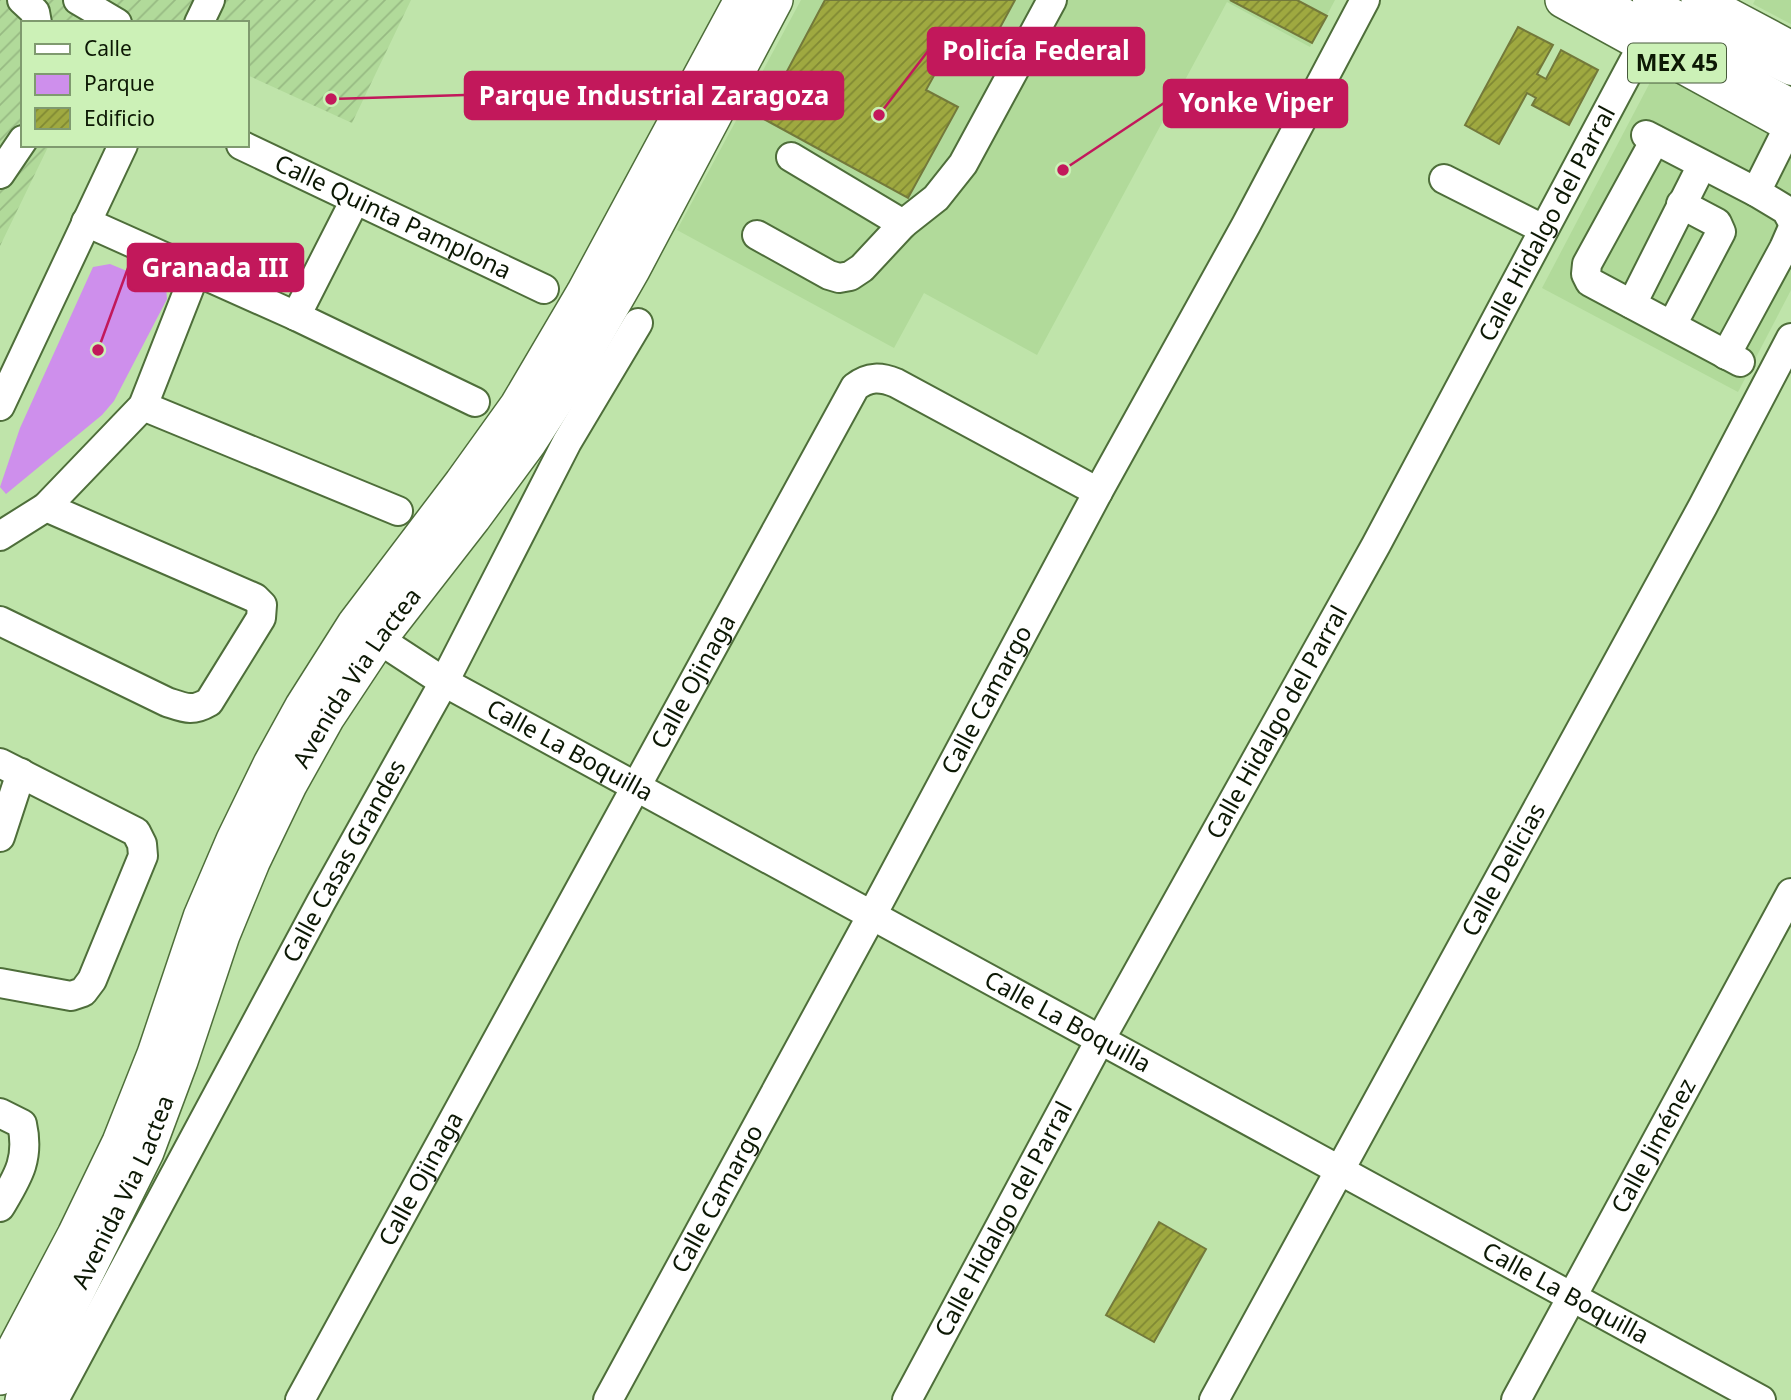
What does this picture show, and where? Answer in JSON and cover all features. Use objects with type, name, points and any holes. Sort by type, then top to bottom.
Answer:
[{"type":"main road","name":"Avenida Via Lactea","points":[[23,1400],[146,1152],[222,935],[252,862],[289,785],[327,717],[367,632],[462,483],[518,405],[584,293],[742,0]]},
{"type":"main road","name":"Avenida Via Lactea","points":[[0,1377],[75,1235],[120,1142],[155,1054],[201,918],[234,840],[303,706],[481,508],[529,442],[569,380],[632,270],[775,0]]},
{"type":"main road","name":"MEX 45","points":[[1563,0],[1643,44],[1791,117]]},
{"type":"main road","name":"MEX 45","points":[[1713,3],[1791,49]]},
{"type":"street","points":[[22,0],[35,12],[37,21]]},
{"type":"street","points":[[78,0],[114,21]]},
{"type":"street","points":[[200,21],[210,0]]},
{"type":"street","points":[[757,235],[828,275],[839,278],[850,276],[862,268],[903,224],[936,198],[963,164],[1052,0]]},
{"type":"street","name":"Calle Camargo","points":[[607,1400],[872,915],[1098,492],[1246,225],[1365,0]]},
{"type":"street","points":[[1601,0],[1791,117],[1756,192]]},
{"type":"street","points":[[1647,0],[1791,71]]},
{"type":"street","name":"Calle Hidalgo del Parral","points":[[907,1400],[1100,1040],[1376,545],[1643,44]]},
{"type":"street","points":[[1791,219],[1786,210],[1756,192],[1650,138],[1586,268],[1590,282],[1733,359],[1791,232]]},
{"type":"street","points":[[0,174],[21,143]]},
{"type":"street","points":[[0,406],[122,147]]},
{"type":"street","name":"Calle Quinta Pamplona","points":[[244,147],[544,289]]},
{"type":"street","points":[[790,157],[903,224]]},
{"type":"street","points":[[1632,304],[1702,165]]},
{"type":"street","points":[[1444,179],[1543,229]]},
{"type":"street","points":[[296,316],[355,200]]},
{"type":"street","points":[[1672,325],[1721,232],[1717,223],[1681,204]]},
{"type":"street","points":[[86,222],[296,316],[475,402]]},
{"type":"street","points":[[0,536],[46,506],[144,406],[196,271]]},
{"type":"street","name":"Calle Casas Grandes","points":[[54,1400],[321,902],[444,682],[567,442],[638,323]]},
{"type":"street","name":"Calle Delicias","points":[[1214,1400],[1703,506],[1791,338]]},
{"type":"street","name":"Calle Ojinaga","points":[[300,1400],[855,387],[876,378],[897,383],[1098,492]]},
{"type":"street","points":[[144,406],[398,511]]},
{"type":"street","points":[[0,621],[167,702],[198,709],[209,702],[261,618],[262,605],[255,598],[46,506]]},
{"type":"street","name":"Calle La Boquilla","points":[[367,632],[444,682],[1761,1400]]},
{"type":"street","points":[[0,837],[11,768],[136,832],[142,844],[143,856],[92,980],[83,992],[71,996],[0,983]]},
{"type":"street","name":"Calle Jiménez","points":[[1516,1400],[1791,893]]},
{"type":"street","points":[[0,1113],[22,1124],[27,1143],[21,1171],[0,1208]]},
{"type":"shaded area","points":[[0,0],[411,0],[352,123],[248,75],[248,21],[131,21],[115,13],[111,21],[21,21],[21,147],[48,147],[0,246]]},
{"type":"shaded area","points":[[801,0],[1335,0],[1310,47],[1227,2],[1037,355],[924,293],[894,348],[677,230]]},
{"type":"shaded area","points":[[1755,0],[1791,0],[1791,24],[1753,4]]},
{"type":"shaded area","points":[[1655,73],[1791,145],[1791,290],[1738,392],[1542,288]]},
{"type":"green space","points":[[110,264],[166,287],[167,299],[114,401],[102,415],[6,494],[0,487],[20,428],[93,267]]},
{"type":"building","points":[[825,0],[1015,0],[978,68],[947,52],[926,90],[958,107],[908,198],[762,118]]},
{"type":"building","points":[[1230,0],[1297,0],[1327,16],[1312,43]]},
{"type":"building","points":[[1518,27],[1553,45],[1537,74],[1546,79],[1561,50],[1598,70],[1569,125],[1532,105],[1536,98],[1527,93],[1499,144],[1465,125]]},
{"type":"building","points":[[1159,1222],[1206,1249],[1154,1342],[1106,1315]]},
{"type":"place","name":"Parque Industrial Zaragoza","points":[[331,99]]},
{"type":"place","name":"Policía Federal","points":[[879,115]]},
{"type":"place","name":"Yonke Viper","points":[[1063,170]]},
{"type":"place","name":"Granada III","points":[[98,350]]}]
